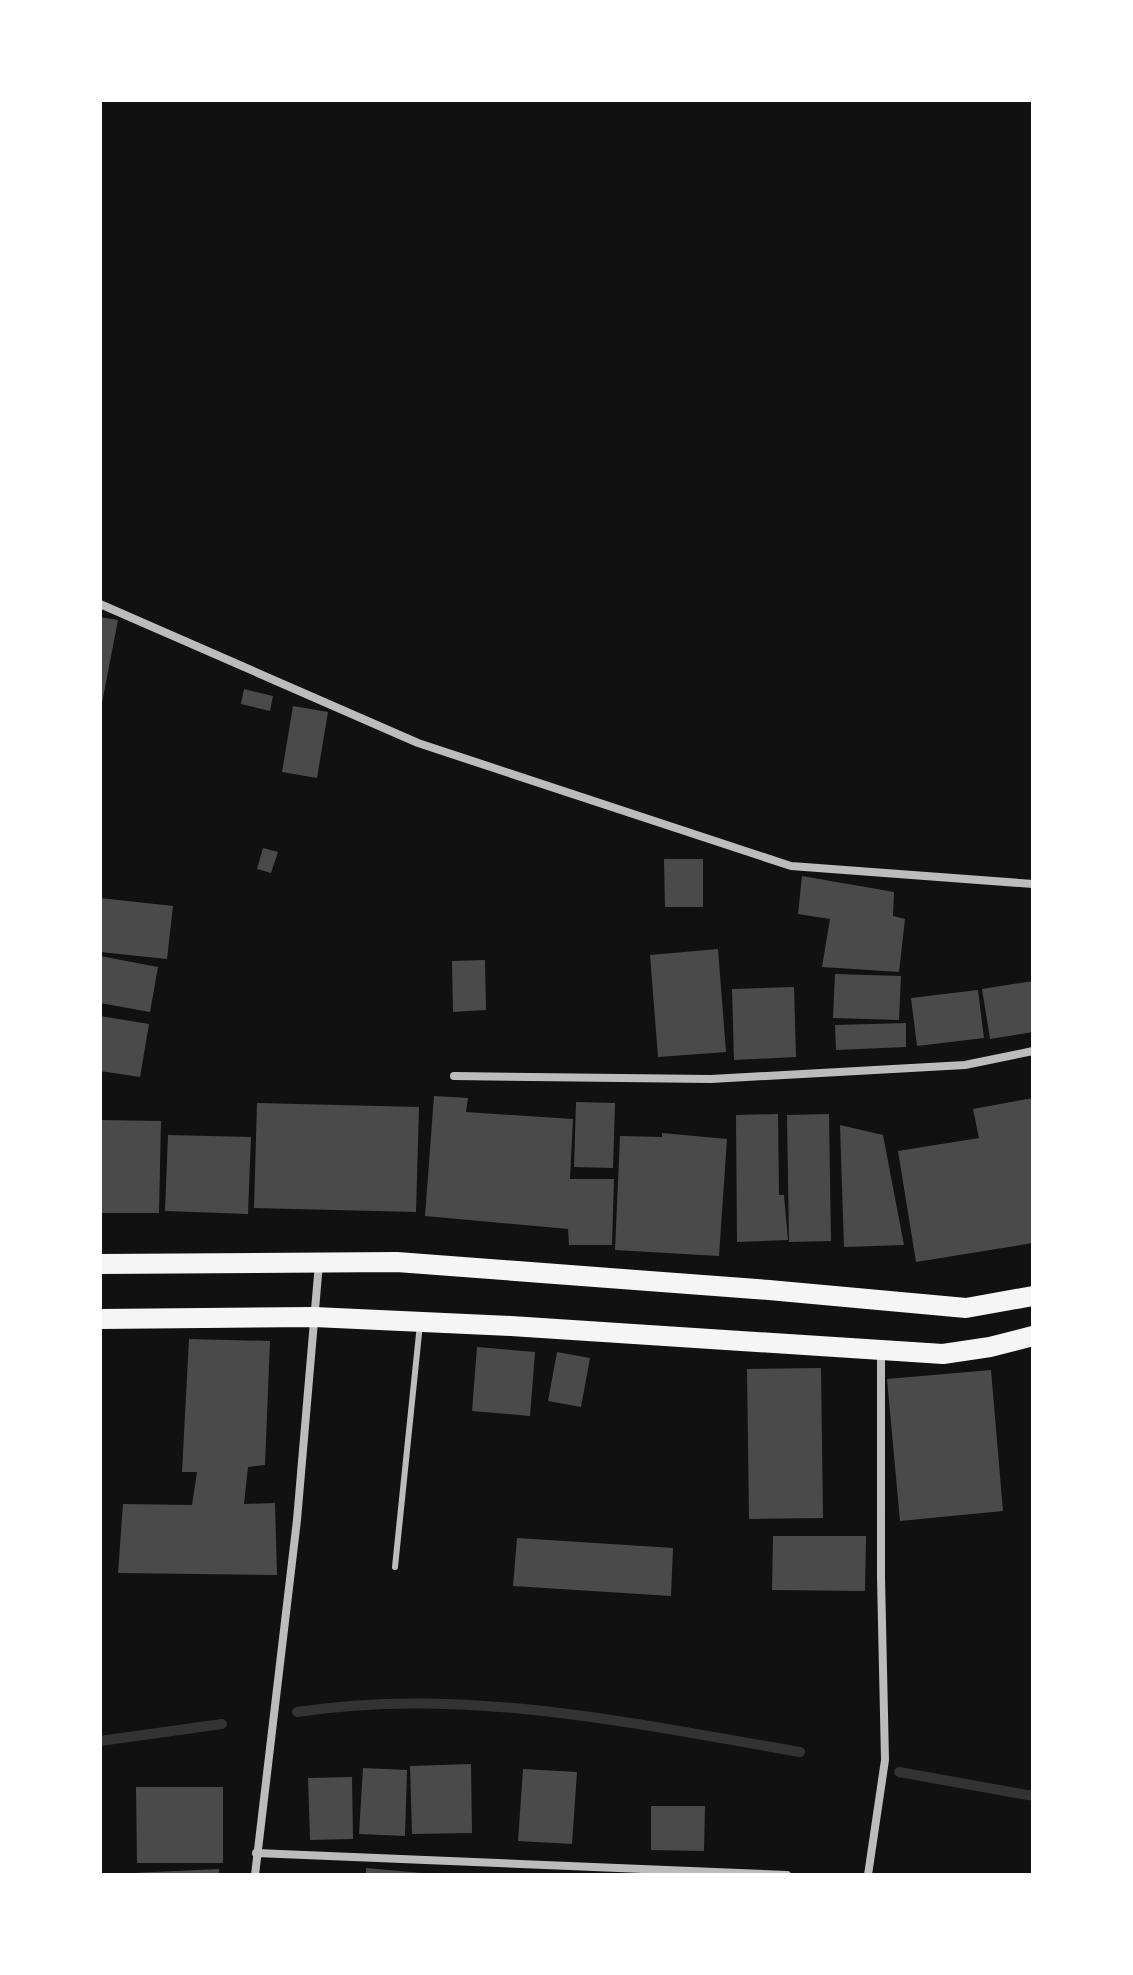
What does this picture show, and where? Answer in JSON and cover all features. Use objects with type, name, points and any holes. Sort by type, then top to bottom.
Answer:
[{"type":"main road","points":[[100,1264],[397,1262],[966,1308],[1033,1296]]},
{"type":"main road","points":[[100,1319],[314,1317],[943,1354],[1033,1336]]},
{"type":"street","points":[[100,604],[418,743],[791,866],[1033,884]]},
{"type":"street","points":[[454,1076],[711,1079],[965,1065],[1033,1051]]},
{"type":"street","points":[[255,1875],[297,1520],[319,1262]]},
{"type":"street","points":[[868,1875],[885,1760],[881,1350]]},
{"type":"street","points":[[256,1853],[486,1861],[515,1870],[787,1875]]},
{"type":"lane","points":[[395,1567],[420,1322]]},
{"type":"building","points":[[100,617],[118,620],[101,708],[100,708]]},
{"type":"building","points":[[244,689],[273,696],[270,711],[241,704]]},
{"type":"building","points":[[293,706],[328,712],[317,778],[282,772]]},
{"type":"building","points":[[263,848],[278,852],[271,873],[257,869]]},
{"type":"building","points":[[664,859],[703,859],[703,907],[665,907]]},
{"type":"building","points":[[802,876],[894,892],[893,916],[905,919],[899,972],[822,967],[830,919],[798,914]]},
{"type":"building","points":[[100,898],[173,906],[167,959],[100,952]]},
{"type":"building","points":[[718,949],[726,1052],[658,1057],[650,955]]},
{"type":"building","points":[[100,956],[158,967],[150,1012],[100,1003]]},
{"type":"building","points":[[485,960],[486,1010],[453,1012],[452,961]]},
{"type":"building","points":[[835,974],[901,976],[899,1020],[833,1018]]},
{"type":"building","points":[[1033,981],[1033,1032],[990,1039],[982,989]]},
{"type":"building","points":[[794,987],[796,1057],[734,1060],[732,989]]},
{"type":"building","points":[[978,990],[984,1038],[917,1046],[911,998]]},
{"type":"building","points":[[100,1016],[149,1024],[140,1077],[100,1071]]},
{"type":"building","points":[[906,1023],[906,1047],[836,1050],[835,1025]]},
{"type":"building","points":[[434,1096],[468,1098],[466,1112],[573,1119],[570,1179],[614,1179],[612,1245],[569,1245],[568,1229],[425,1216]]},
{"type":"building","points":[[1033,1098],[1033,1243],[916,1262],[898,1151],[979,1138],[973,1109]]},
{"type":"building","points":[[576,1102],[615,1103],[613,1168],[574,1167]]},
{"type":"building","points":[[257,1103],[419,1107],[416,1212],[254,1208]]},
{"type":"building","points":[[778,1114],[779,1195],[784,1195],[788,1240],[737,1242],[736,1115]]},
{"type":"building","points":[[829,1114],[831,1241],[789,1242],[787,1115]]},
{"type":"building","points":[[100,1120],[161,1121],[159,1213],[100,1213]]},
{"type":"building","points":[[840,1125],[883,1135],[904,1245],[844,1247]]},
{"type":"building","points":[[662,1133],[727,1139],[719,1256],[615,1250],[620,1136],[662,1137]]},
{"type":"building","points":[[168,1135],[251,1137],[248,1214],[165,1211]]},
{"type":"building","points":[[189,1339],[270,1341],[265,1465],[248,1467],[244,1504],[275,1503],[277,1575],[118,1573],[123,1504],[192,1505],[197,1472],[182,1472]]},
{"type":"building","points":[[477,1347],[535,1352],[530,1416],[472,1411]]},
{"type":"building","points":[[557,1352],[590,1358],[581,1407],[548,1401]]},
{"type":"building","points":[[821,1368],[823,1518],[749,1519],[747,1369]]},
{"type":"building","points":[[991,1370],[1003,1511],[900,1521],[887,1379]]},
{"type":"building","points":[[773,1536],[866,1536],[865,1591],[772,1590]]},
{"type":"building","points":[[517,1538],[673,1548],[671,1596],[513,1586]]},
{"type":"building","points":[[471,1764],[472,1833],[412,1834],[410,1766]]},
{"type":"building","points":[[363,1768],[407,1770],[405,1836],[359,1834]]},
{"type":"building","points":[[523,1769],[577,1772],[572,1844],[518,1841]]},
{"type":"building","points":[[352,1777],[353,1839],[310,1840],[308,1778]]},
{"type":"building","points":[[136,1787],[223,1787],[223,1863],[137,1863]]},
{"type":"building","points":[[651,1806],[705,1806],[704,1851],[651,1850]]},
{"type":"building","points":[[366,1868],[422,1873],[366,1875]]},
{"type":"building","points":[[219,1869],[219,1875],[133,1875],[133,1873]]},
{"type":"waterway","points":[[297,1712],[360,1705],[423,1703],[486,1706],[613,1720],[800,1752]]},
{"type":"waterway","points":[[100,1741],[222,1724]]},
{"type":"waterway","points":[[899,1772],[1033,1796]]}]
